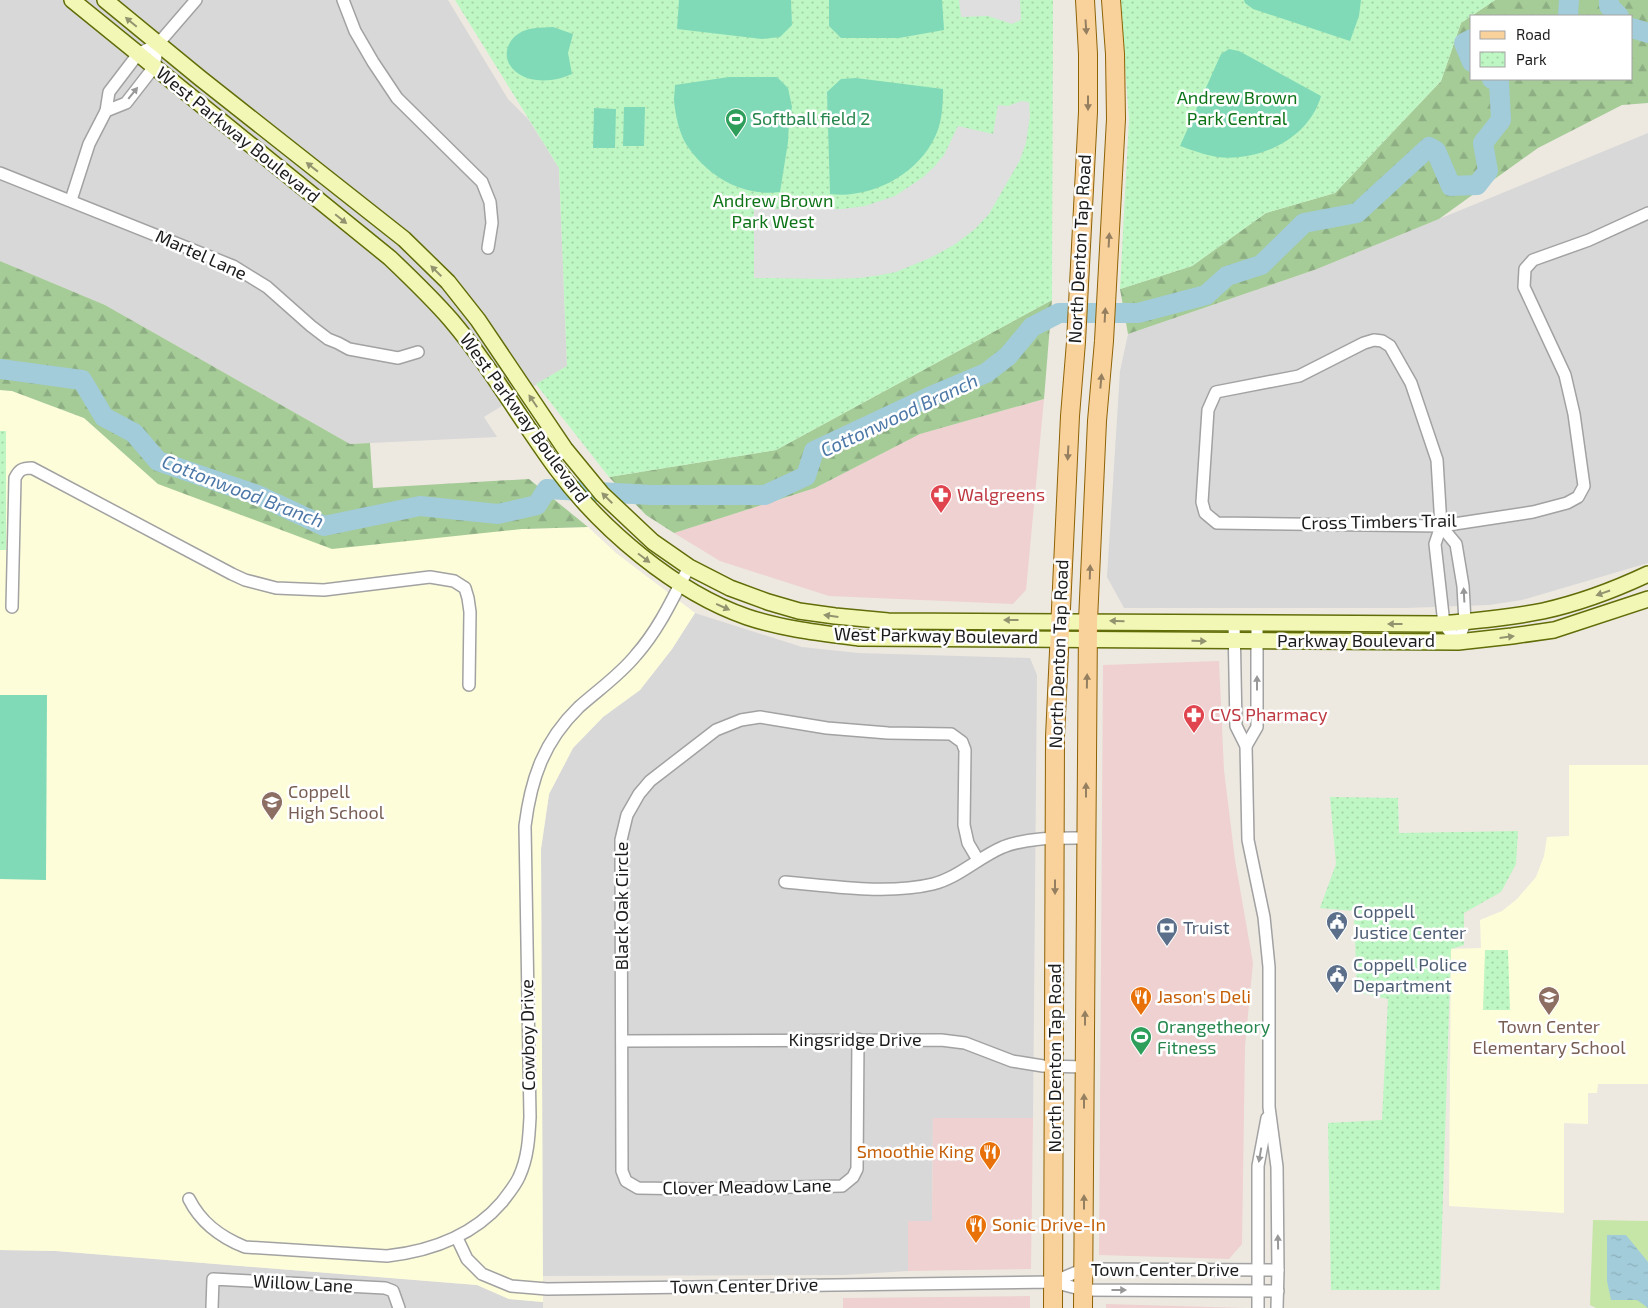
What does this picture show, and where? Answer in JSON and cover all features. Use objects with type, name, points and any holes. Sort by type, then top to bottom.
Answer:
[{"type":"main road","name":"North Denton Tap Road","points":[[1053,1308],[1055,737],[1070,416],[1076,342],[1088,112],[1088,54],[1085,0]]},
{"type":"main road","name":"North Denton Tap Road","points":[[1083,1308],[1088,630],[1097,421],[1104,341],[1116,119],[1115,54],[1111,0]]},
{"type":"main road","points":[[1088,54],[1115,54]]},
{"type":"main road","points":[[1070,416],[1097,421]]},
{"type":"street","name":"West Parkway Boulevard","points":[[72,0],[390,258],[415,281],[452,321],[557,469],[586,504],[628,546],[680,583],[713,602],[746,616],[778,626],[814,632],[859,638],[1059,638]]},
{"type":"street","name":"West Parkway Boulevard","points":[[105,0],[404,240],[448,282],[478,320],[581,470],[602,494],[652,542],[689,567],[730,588],[799,611],[888,621],[1060,620],[1088,630]]},
{"type":"street","points":[[71,200],[89,144],[106,111],[109,92],[138,54],[158,44],[196,0]]},
{"type":"street","points":[[344,0],[355,31],[397,98],[482,182],[490,202],[492,223],[488,248]]},
{"type":"street","points":[[106,111],[126,102],[154,67],[158,44]]},
{"type":"street","name":"Martel Lane","points":[[0,172],[239,269],[267,287],[328,339],[349,349],[398,358],[418,352]]},
{"type":"street","name":"Cross Timbers Trail","points":[[1442,526],[1437,460],[1411,383],[1390,346],[1382,341],[1374,340],[1364,343],[1299,376],[1216,392],[1208,410],[1202,502],[1205,513],[1218,523],[1442,526],[1533,512],[1567,503],[1578,497],[1584,486],[1574,414],[1565,375],[1524,287],[1525,269],[1533,260],[1589,240],[1648,213]]},
{"type":"street","points":[[12,607],[14,478],[18,471],[24,468],[32,468],[245,580],[288,589],[324,590],[430,577],[454,581],[465,588],[468,598],[470,612],[469,685]]},
{"type":"street","points":[[1442,526],[1456,544],[1463,586],[1465,622],[1458,642]]},
{"type":"street","points":[[1442,526],[1435,544],[1444,624],[1458,642]]},
{"type":"street","name":"Cowboy Drive","points":[[188,1199],[196,1214],[207,1224],[228,1240],[245,1247],[387,1256],[408,1254],[457,1238],[479,1224],[508,1195],[519,1178],[528,1146],[530,1116],[525,826],[530,793],[543,755],[563,724],[640,651],[657,627],[689,567]]},
{"type":"street","name":"Parkway Boulevard","points":[[1059,638],[1088,630],[1234,622],[1444,624],[1465,622],[1544,610],[1622,586],[1648,574]]},
{"type":"street","name":"Parkway Boulevard","points":[[1088,630],[1235,641],[1458,642],[1554,630],[1648,599]]},
{"type":"street","points":[[1234,622],[1236,726],[1246,746],[1248,840],[1264,917],[1268,951],[1269,1107],[1277,1167],[1277,1308]]},
{"type":"street","points":[[1246,746],[1257,727],[1257,623]]},
{"type":"street","name":"Black Oak Circle","points":[[638,1188],[626,1181],[622,1171],[621,840],[627,815],[639,794],[650,781],[716,730],[741,720],[760,718],[827,728],[888,733],[951,734],[962,742],[965,750],[964,824],[968,842],[978,860]]},
{"type":"street","points":[[785,882],[845,888],[916,888],[949,879],[1004,846],[1043,838],[1086,838]]},
{"type":"street","name":"Clover Meadow Lane","points":[[638,1188],[842,1186],[853,1178],[857,1169],[858,1039]]},
{"type":"street","name":"Kingsridge Drive","points":[[622,1041],[941,1040],[965,1043],[1012,1061],[1085,1067]]},
{"type":"street","points":[[1258,1308],[1258,1166],[1269,1107]]},
{"type":"street","name":"Town Center Drive","points":[[457,1238],[466,1259],[482,1274],[511,1286],[547,1289],[1053,1282],[1084,1290],[1278,1290]]},
{"type":"street","name":"Town Center Drive","points":[[1053,1282],[1084,1268],[1278,1270]]},
{"type":"street","name":"Willow Lane","points":[[212,1308],[213,1279],[385,1288],[393,1292],[399,1308]]},
{"type":"shaded area","points":[[0,0],[448,0],[508,99],[529,120],[559,168],[567,366],[484,417],[497,437],[350,444],[105,305],[0,261]]},
{"type":"shaded area","points":[[959,0],[1020,0],[1021,20],[1012,24],[988,16],[961,17]]},
{"type":"shaded area","points":[[1021,101],[1029,102],[1030,116],[1026,143],[1020,160],[989,214],[975,229],[954,245],[930,258],[896,272],[881,275],[827,279],[754,278],[754,209],[842,209],[865,206],[895,196],[922,178],[934,167],[944,155],[958,126],[993,134],[998,105],[1008,106]]},
{"type":"shaded area","points":[[1648,133],[1648,563],[1522,600],[1489,605],[1406,608],[1124,608],[1107,577],[1120,371],[1128,334],[1317,269]]},
{"type":"shaded area","name":"Coppell High School","points":[[0,390],[12,391],[84,418],[158,484],[522,529],[588,527],[616,553],[695,613],[672,649],[640,690],[603,717],[573,748],[549,794],[541,849],[543,1302],[509,1299],[477,1285],[56,1251],[0,1250]]},
{"type":"shaded area","points":[[1044,399],[1026,590],[1013,604],[829,596],[720,561],[674,533],[815,488],[920,434]]},
{"type":"shaded area","points":[[695,613],[802,647],[858,653],[1030,658],[1037,675],[1033,1118],[933,1118],[932,1221],[908,1221],[908,1271],[844,1275],[543,1276],[541,849],[549,794],[573,748],[603,717],[640,690],[672,649]]},
{"type":"shaded area","points":[[1219,661],[1224,770],[1235,860],[1253,963],[1245,1046],[1242,1244],[1229,1259],[1099,1255],[1103,665]]},
{"type":"shaded area","name":"Town Center Elementary School","points":[[1569,765],[1648,765],[1648,1084],[1598,1084],[1597,1093],[1588,1093],[1588,1124],[1564,1123],[1564,1213],[1449,1206],[1451,949],[1481,948],[1480,920],[1502,911],[1517,899],[1536,877],[1544,856],[1547,837],[1569,836]]},
{"type":"shaded area","points":[[933,1118],[1033,1118],[1031,1269],[908,1271],[908,1221],[932,1221]]},
{"type":"shaded area","points":[[0,1250],[56,1251],[477,1285],[509,1299],[543,1302],[543,1308],[0,1308]]},
{"type":"shaded area","points":[[1030,1296],[1030,1308],[843,1308],[843,1298]]},
{"type":"shaded area","points":[[1106,1304],[1246,1308],[1106,1308]]},
{"type":"green space","name":"Andrew Brown Park West","points":[[455,0],[1053,0],[1052,300],[776,450],[609,477],[536,384],[567,366],[559,168]]},
{"type":"green space","points":[[679,0],[791,0],[792,25],[780,37],[762,39],[677,29]]},
{"type":"green space","points":[[829,0],[942,0],[944,30],[899,38],[841,38],[829,26]]},
{"type":"green space","name":"Andrew Brown Park Central","points":[[1120,0],[1495,0],[1470,15],[1461,23],[1441,81],[1335,193],[1266,213],[1192,266],[1120,289],[1129,119]]},
{"type":"green space","points":[[1244,0],[1361,0],[1359,16],[1350,41],[1253,9]]},
{"type":"green space","points":[[1495,0],[1648,0],[1648,103],[1622,105],[1538,148],[1439,219],[1317,269],[1128,334],[1120,289],[1192,266],[1266,213],[1335,193],[1441,81],[1461,23],[1470,17],[1470,80],[1633,80],[1633,15],[1473,15]]},
{"type":"green space","points":[[553,27],[573,34],[568,53],[572,74],[553,80],[538,80],[519,74],[513,69],[507,57],[507,50],[513,38],[529,29]]},
{"type":"green space","points":[[1229,49],[1239,51],[1321,96],[1315,111],[1294,136],[1265,151],[1233,158],[1203,154],[1180,146],[1221,54]]},
{"type":"green space","name":"Softball field 2","points":[[729,77],[777,77],[788,88],[792,107],[780,192],[752,191],[727,182],[715,175],[704,166],[686,144],[679,129],[674,100],[675,85]]},
{"type":"green space","points":[[856,78],[943,89],[941,120],[935,137],[927,151],[905,173],[891,182],[861,193],[846,195],[830,194],[827,92],[841,79]]},
{"type":"green space","points":[[624,107],[645,107],[644,146],[623,146]]},
{"type":"green space","points":[[594,108],[616,109],[615,148],[593,148]]},
{"type":"green space","points":[[0,261],[105,305],[350,444],[370,443],[373,488],[529,479],[588,527],[522,529],[332,549],[158,484],[84,418],[12,391],[0,390]]},
{"type":"green space","points":[[1052,300],[1044,399],[920,434],[815,488],[674,533],[646,515],[609,477],[776,450]]},
{"type":"green space","points":[[0,431],[6,431],[6,550],[0,550]]},
{"type":"green space","points":[[0,695],[47,695],[46,880],[0,879]]},
{"type":"green space","points":[[1330,797],[1398,798],[1399,833],[1518,831],[1516,864],[1501,892],[1464,913],[1464,945],[1451,949],[1440,1290],[1331,1290],[1328,1123],[1382,1120],[1388,999],[1357,992],[1354,911],[1320,908],[1336,864]]},
{"type":"green space","points":[[1485,950],[1508,950],[1510,1010],[1483,1010]]},
{"type":"green space","points":[[1593,1220],[1648,1221],[1648,1308],[1596,1308],[1590,1305]]},
{"type":"water","points":[[1607,1235],[1626,1235],[1648,1262],[1648,1308],[1637,1300],[1611,1300],[1607,1281]]},
{"type":"waterway","name":"Cottonwood Branch","points":[[1568,15],[1569,0]]},
{"type":"waterway","name":"Cottonwood Branch","points":[[1609,0],[1609,6],[1618,15]]},
{"type":"waterway","name":"Cottonwood Branch","points":[[1633,28],[1648,33]]},
{"type":"waterway","name":"Cottonwood Branch","points":[[1470,40],[1464,43],[1470,57]]},
{"type":"waterway","name":"Cottonwood Branch","points":[[0,369],[82,380],[104,417],[134,433],[158,461],[260,496],[324,526],[420,506],[498,514],[537,505],[547,489],[650,495],[765,495],[806,476],[814,451],[929,397],[986,373],[1008,356],[1032,327],[1059,313],[1138,313],[1206,295],[1227,276],[1261,265],[1304,223],[1357,213],[1429,147],[1436,151],[1451,186],[1477,185],[1488,171],[1483,143],[1501,120],[1499,82],[1494,80]]},
{"type":"place","name":"Softball field 2","points":[[736,138]]},
{"type":"place","name":"Walgreens","points":[[941,514]]},
{"type":"place","name":"CVS Pharmacy","points":[[1194,734]]},
{"type":"place","name":"Coppell High School","points":[[272,821]]},
{"type":"place","name":"Coppell Justice Center","points":[[1337,941]]},
{"type":"place","name":"Truist","points":[[1167,947]]},
{"type":"place","name":"Coppell Police Department","points":[[1337,994]]},
{"type":"place","name":"Jason's Deli","points":[[1141,1016]]},
{"type":"place","name":"Town Center Elementary School","points":[[1549,1016]]},
{"type":"place","name":"Orangetheory Fitness","points":[[1141,1056]]},
{"type":"place","name":"Smoothie King","points":[[990,1171]]},
{"type":"place","name":"Sonic Drive-In","points":[[976,1244]]}]
